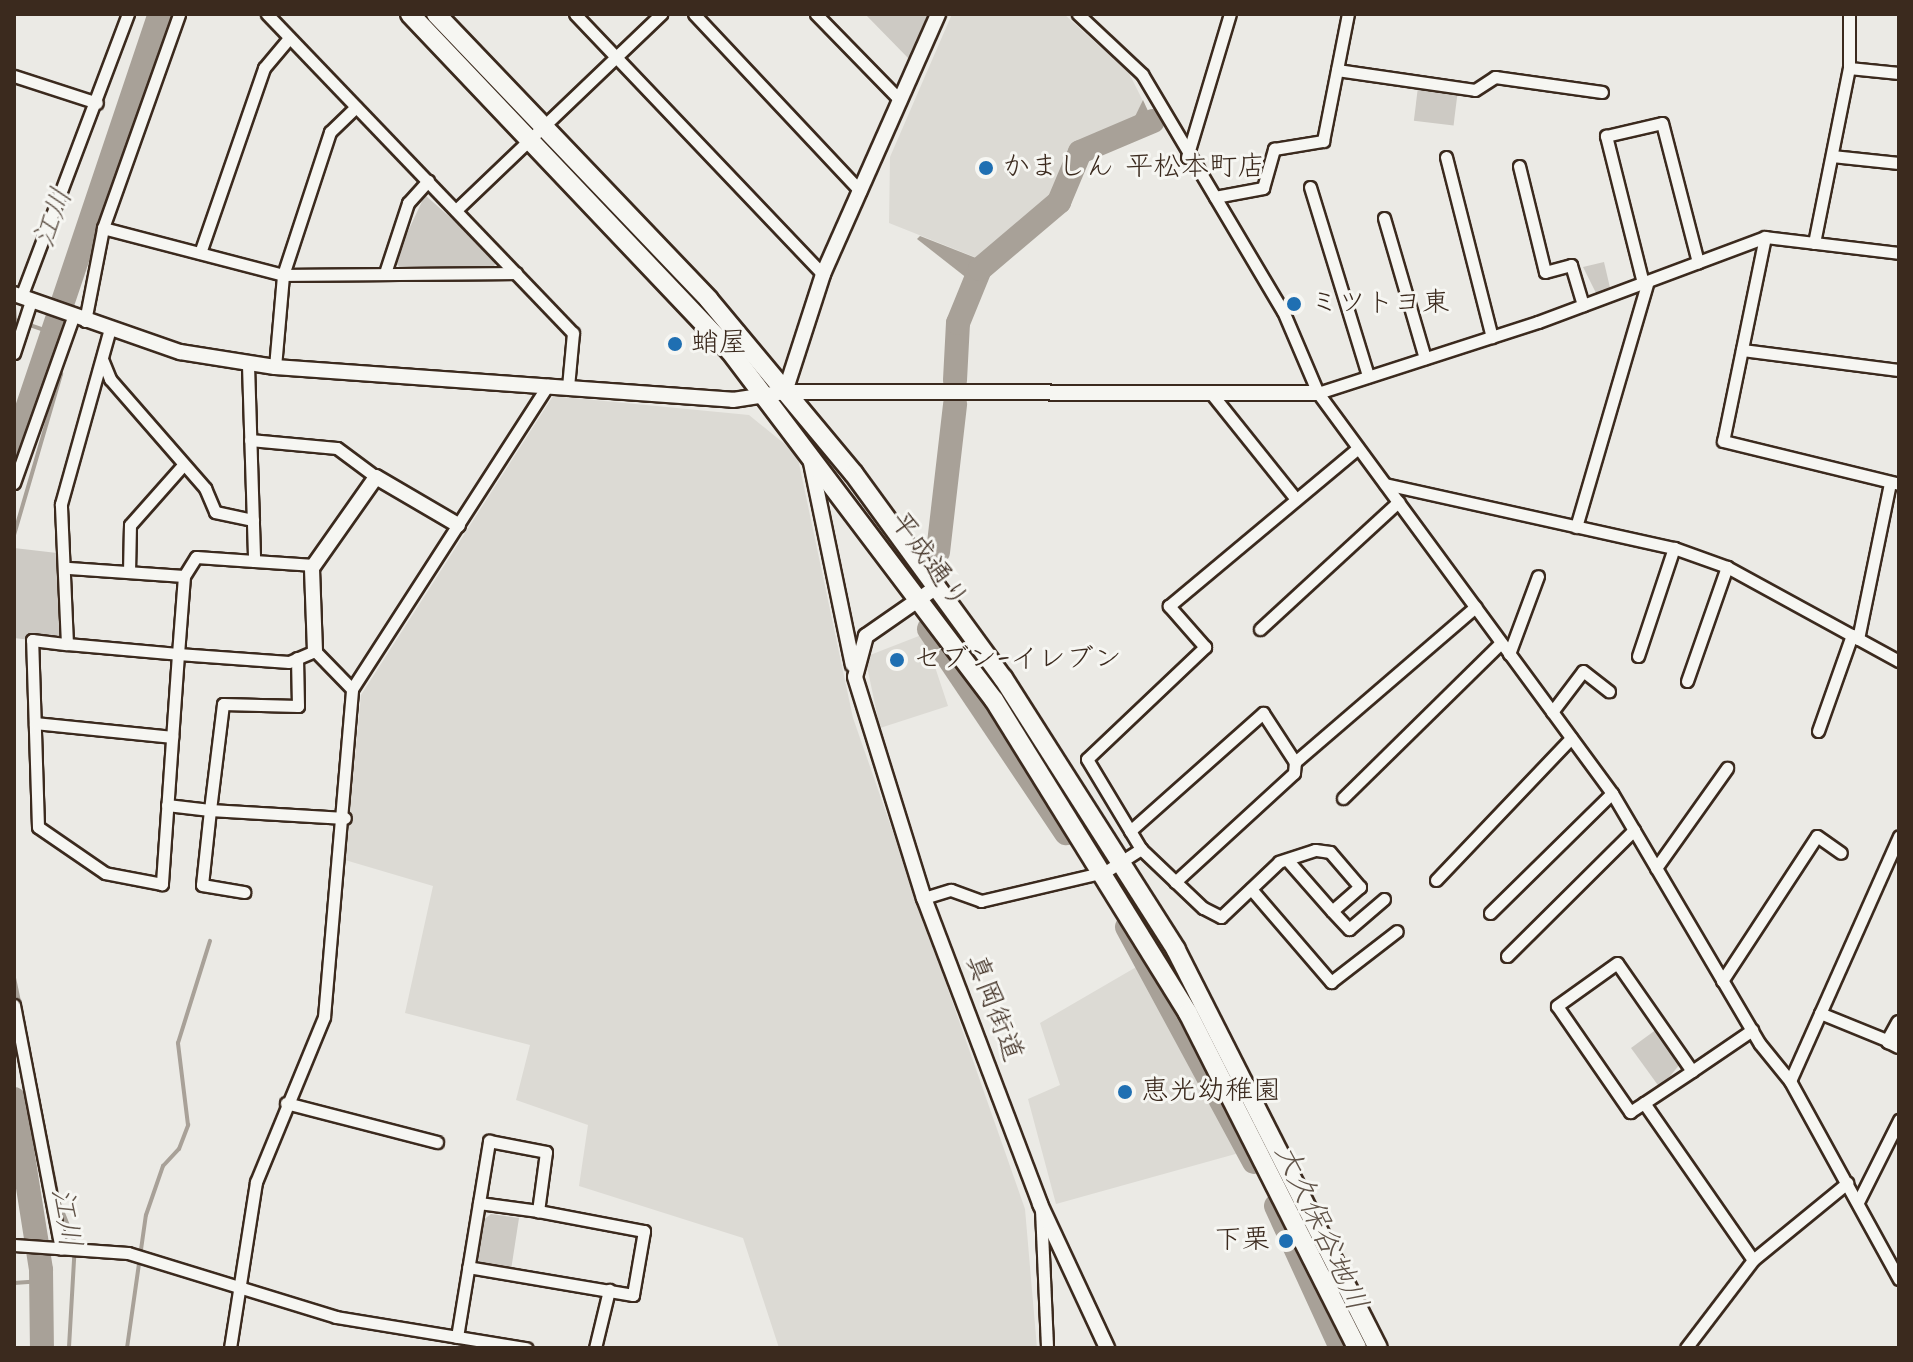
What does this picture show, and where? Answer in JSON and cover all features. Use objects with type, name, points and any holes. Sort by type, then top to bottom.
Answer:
[{"type":"main road","name":"平成通り","points":[[410,14],[777,395],[809,450],[921,598],[1105,872],[1241,1110],[1357,1348]]},
{"type":"main road","name":"平成通り","points":[[436,14],[544,124],[938,586],[1123,860],[1247,1081],[1378,1348]]},
{"type":"street","points":[[14,353],[25,298],[128,14]]},
{"type":"street","points":[[14,483],[76,317],[103,228],[179,14]]},
{"type":"street","points":[[267,14],[573,333],[568,387]]},
{"type":"street","points":[[575,14],[823,274]]},
{"type":"street","points":[[456,210],[661,14]]},
{"type":"street","points":[[694,14],[860,191]]},
{"type":"street","points":[[816,14],[900,100]]},
{"type":"street","points":[[777,395],[823,274],[938,14]]},
{"type":"street","points":[[1078,14],[1134,63],[1187,157],[1215,197],[1283,311],[1318,393],[1612,793],[1752,1030],[1790,1081],[1899,1279]]},
{"type":"street","points":[[1187,157],[1230,14]]},
{"type":"street","points":[[1215,197],[1263,188],[1274,149],[1323,141],[1348,14]]},
{"type":"street","points":[[1814,243],[1849,68],[1849,14]]},
{"type":"street","points":[[200,253],[264,68],[289,38]]},
{"type":"street","points":[[1849,68],[1899,73]]},
{"type":"street","points":[[1337,70],[1475,90],[1495,77],[1602,92]]},
{"type":"street","points":[[14,76],[97,103]]},
{"type":"street","points":[[275,367],[283,275],[330,132],[356,107]]},
{"type":"street","points":[[1576,527],[1646,282],[1606,136],[1662,123],[1698,262]]},
{"type":"street","points":[[1832,156],[1899,163]]},
{"type":"street","points":[[1446,157],[1492,337]]},
{"type":"street","points":[[1519,166],[1545,272],[1571,265],[1583,305]]},
{"type":"street","points":[[385,273],[408,203],[428,181]]},
{"type":"street","points":[[1310,187],[1368,376]]},
{"type":"street","points":[[1384,218],[1425,358]]},
{"type":"street","points":[[103,228],[283,275],[516,273]]},
{"type":"street","points":[[25,298],[110,328],[248,365],[275,367],[568,387],[777,395],[1318,393],[1492,337],[1765,237],[1899,253]]},
{"type":"street","points":[[1765,237],[1723,441],[1894,484],[1855,637],[1818,731]]},
{"type":"street","points":[[67,644],[69,568],[61,504],[110,328]]},
{"type":"street","points":[[1742,350],[1899,370]]},
{"type":"street","points":[[102,358],[215,512],[253,520]]},
{"type":"street","points":[[248,365],[254,561]]},
{"type":"street","points":[[230,1348],[238,1281],[256,1182],[324,1017],[345,818],[352,689],[548,385]]},
{"type":"street","points":[[1211,393],[1295,498]]},
{"type":"street","points":[[250,440],[337,448],[376,477],[458,525]]},
{"type":"street","points":[[1332,911],[1360,887],[1330,852],[1289,862],[1251,889],[1221,917],[1175,882],[1141,849],[1087,759],[1205,647],[1169,606],[1358,448]]},
{"type":"street","name":"真岡街道","points":[[809,450],[855,677],[924,898],[1040,1204],[1107,1348]]},
{"type":"street","points":[[129,572],[130,525],[183,465]]},
{"type":"street","points":[[352,689],[315,651],[314,565],[376,477]]},
{"type":"street","points":[[1385,484],[1674,548],[1727,567],[1899,661]]},
{"type":"street","points":[[1260,629],[1398,502]]},
{"type":"street","points":[[1638,656],[1674,548]]},
{"type":"street","points":[[314,565],[196,557],[184,576],[178,654],[167,805],[162,884],[105,873],[38,827],[32,640],[178,654],[297,658],[315,651]]},
{"type":"street","points":[[1687,681],[1727,567]]},
{"type":"street","points":[[69,568],[184,576]]},
{"type":"street","points":[[1509,654],[1538,576]]},
{"type":"street","points":[[855,677],[866,636],[938,586]]},
{"type":"street","points":[[1295,762],[1475,607]]},
{"type":"street","points":[[1343,798],[1501,643]]},
{"type":"street","points":[[244,892],[202,885],[223,704],[298,706],[297,658]]},
{"type":"street","points":[[1552,712],[1583,671],[1609,691]]},
{"type":"street","points":[[1130,831],[1263,713],[1295,762],[1294,773],[1175,882]]},
{"type":"street","points":[[35,723],[172,737]]},
{"type":"street","points":[[1436,880],[1571,738]]},
{"type":"street","points":[[1656,868],[1727,768]]},
{"type":"street","points":[[1490,913],[1612,793]]},
{"type":"street","points":[[167,805],[345,818]]},
{"type":"street","points":[[1507,956],[1634,830]]},
{"type":"street","points":[[1722,981],[1817,836],[1841,853]]},
{"type":"street","points":[[1790,1081],[1899,836]]},
{"type":"street","points":[[924,898],[951,890],[981,901],[1105,872],[1141,849]]},
{"type":"street","points":[[1289,862],[1349,929],[1384,899]]},
{"type":"street","points":[[1251,889],[1331,982],[1397,931]]},
{"type":"street","points":[[1692,1071],[1617,963],[1557,1006],[1630,1112],[1692,1071],[1752,1030]]},
{"type":"street","points":[[14,1005],[60,1249]]},
{"type":"street","points":[[1820,1013],[1894,1043],[1899,1023]]},
{"type":"street","points":[[286,1103],[437,1142]]},
{"type":"street","points":[[1644,1103],[1753,1260]]},
{"type":"street","points":[[1858,1202],[1899,1120]]},
{"type":"street","points":[[457,1337],[489,1141],[546,1152],[538,1211]]},
{"type":"street","points":[[1686,1348],[1753,1260],[1847,1183]]},
{"type":"street","points":[[468,1267],[633,1295],[644,1231],[479,1203]]},
{"type":"street","points":[[1040,1204],[1047,1348]]},
{"type":"street","points":[[14,1245],[128,1253],[238,1281],[336,1317],[457,1337],[469,1344],[526,1348]]},
{"type":"street","points":[[595,1348],[609,1290]]},
{"type":"shaded area","points":[[865,14],[928,14],[910,60]]},
{"type":"shaded area","points":[[952,14],[1064,14],[1129,73],[1153,121],[1079,152],[1061,200],[982,260],[889,223],[890,157]]},
{"type":"shaded area","points":[[1418,87],[1458,92],[1454,126],[1414,121]]},
{"type":"shaded area","points":[[1143,100],[1152,120],[1128,131]]},
{"type":"shaded area","points":[[425,195],[498,260],[492,269],[402,270],[394,261]]},
{"type":"shaded area","points":[[920,236],[976,258],[968,279],[917,239]]},
{"type":"shaded area","points":[[1604,262],[1611,292],[1598,297],[1583,267]]},
{"type":"shaded area","points":[[553,396],[749,415],[797,454],[853,718],[1025,1209],[1037,1348],[779,1348],[743,1238],[579,1186],[588,1125],[516,1100],[530,1045],[405,1013],[433,886],[345,860],[361,695]]},
{"type":"shaded area","points":[[14,548],[57,553],[66,582],[62,635],[55,643],[14,638]]},
{"type":"shaded area","points":[[924,634],[948,706],[880,728],[865,657]]},
{"type":"shaded area","name":"恵光幼稚園","points":[[1138,966],[1239,1153],[1056,1204],[1028,1099],[1060,1085],[1040,1023]]},
{"type":"shaded area","points":[[1657,1029],[1681,1063],[1660,1088],[1631,1048]]},
{"type":"shaded area","points":[[491,1214],[519,1218],[511,1270],[482,1266],[477,1258],[483,1220]]},
{"type":"waterway","name":"江川","points":[[14,447],[160,14]]},
{"type":"waterway","name":"大久保谷地川","points":[[955,380],[958,323],[980,269],[1059,202],[1080,152],[1153,121]]},
{"type":"waterway","name":"大久保谷地川","points":[[968,279],[972,289]]},
{"type":"waterway","points":[[14,307],[15,320],[49,332]]},
{"type":"waterway","points":[[14,535],[61,374],[38,366]]},
{"type":"waterway","name":"大久保谷地川","points":[[938,552],[955,404]]},
{"type":"waterway","name":"大久保谷地川","points":[[929,629],[1066,833]]},
{"type":"waterway","name":"大久保谷地川","points":[[1127,927],[1254,1162]]},
{"type":"waterway","points":[[127,1348],[146,1215],[163,1166],[179,1149],[188,1125],[178,1043],[210,941]]},
{"type":"waterway","points":[[14,978],[20,1007]]},
{"type":"waterway","points":[[31,1063],[59,1203],[75,1243],[69,1348]]},
{"type":"waterway","name":"江川","points":[[14,1099],[41,1270],[42,1348]]},
{"type":"waterway","name":"大久保谷地川","points":[[1276,1206],[1341,1348]]},
{"type":"waterway","points":[[14,1283],[42,1281]]},
{"type":"place","name":"かましん 平松本町店","points":[[986,168]]},
{"type":"place","name":"ミツトヨ東","points":[[1294,304]]},
{"type":"place","name":"蛸屋","points":[[675,344]]},
{"type":"place","name":"セブン-イレブン","points":[[897,660]]},
{"type":"place","name":"恵光幼稚園","points":[[1125,1092]]},
{"type":"place","name":"下栗","points":[[1286,1241]]}]
